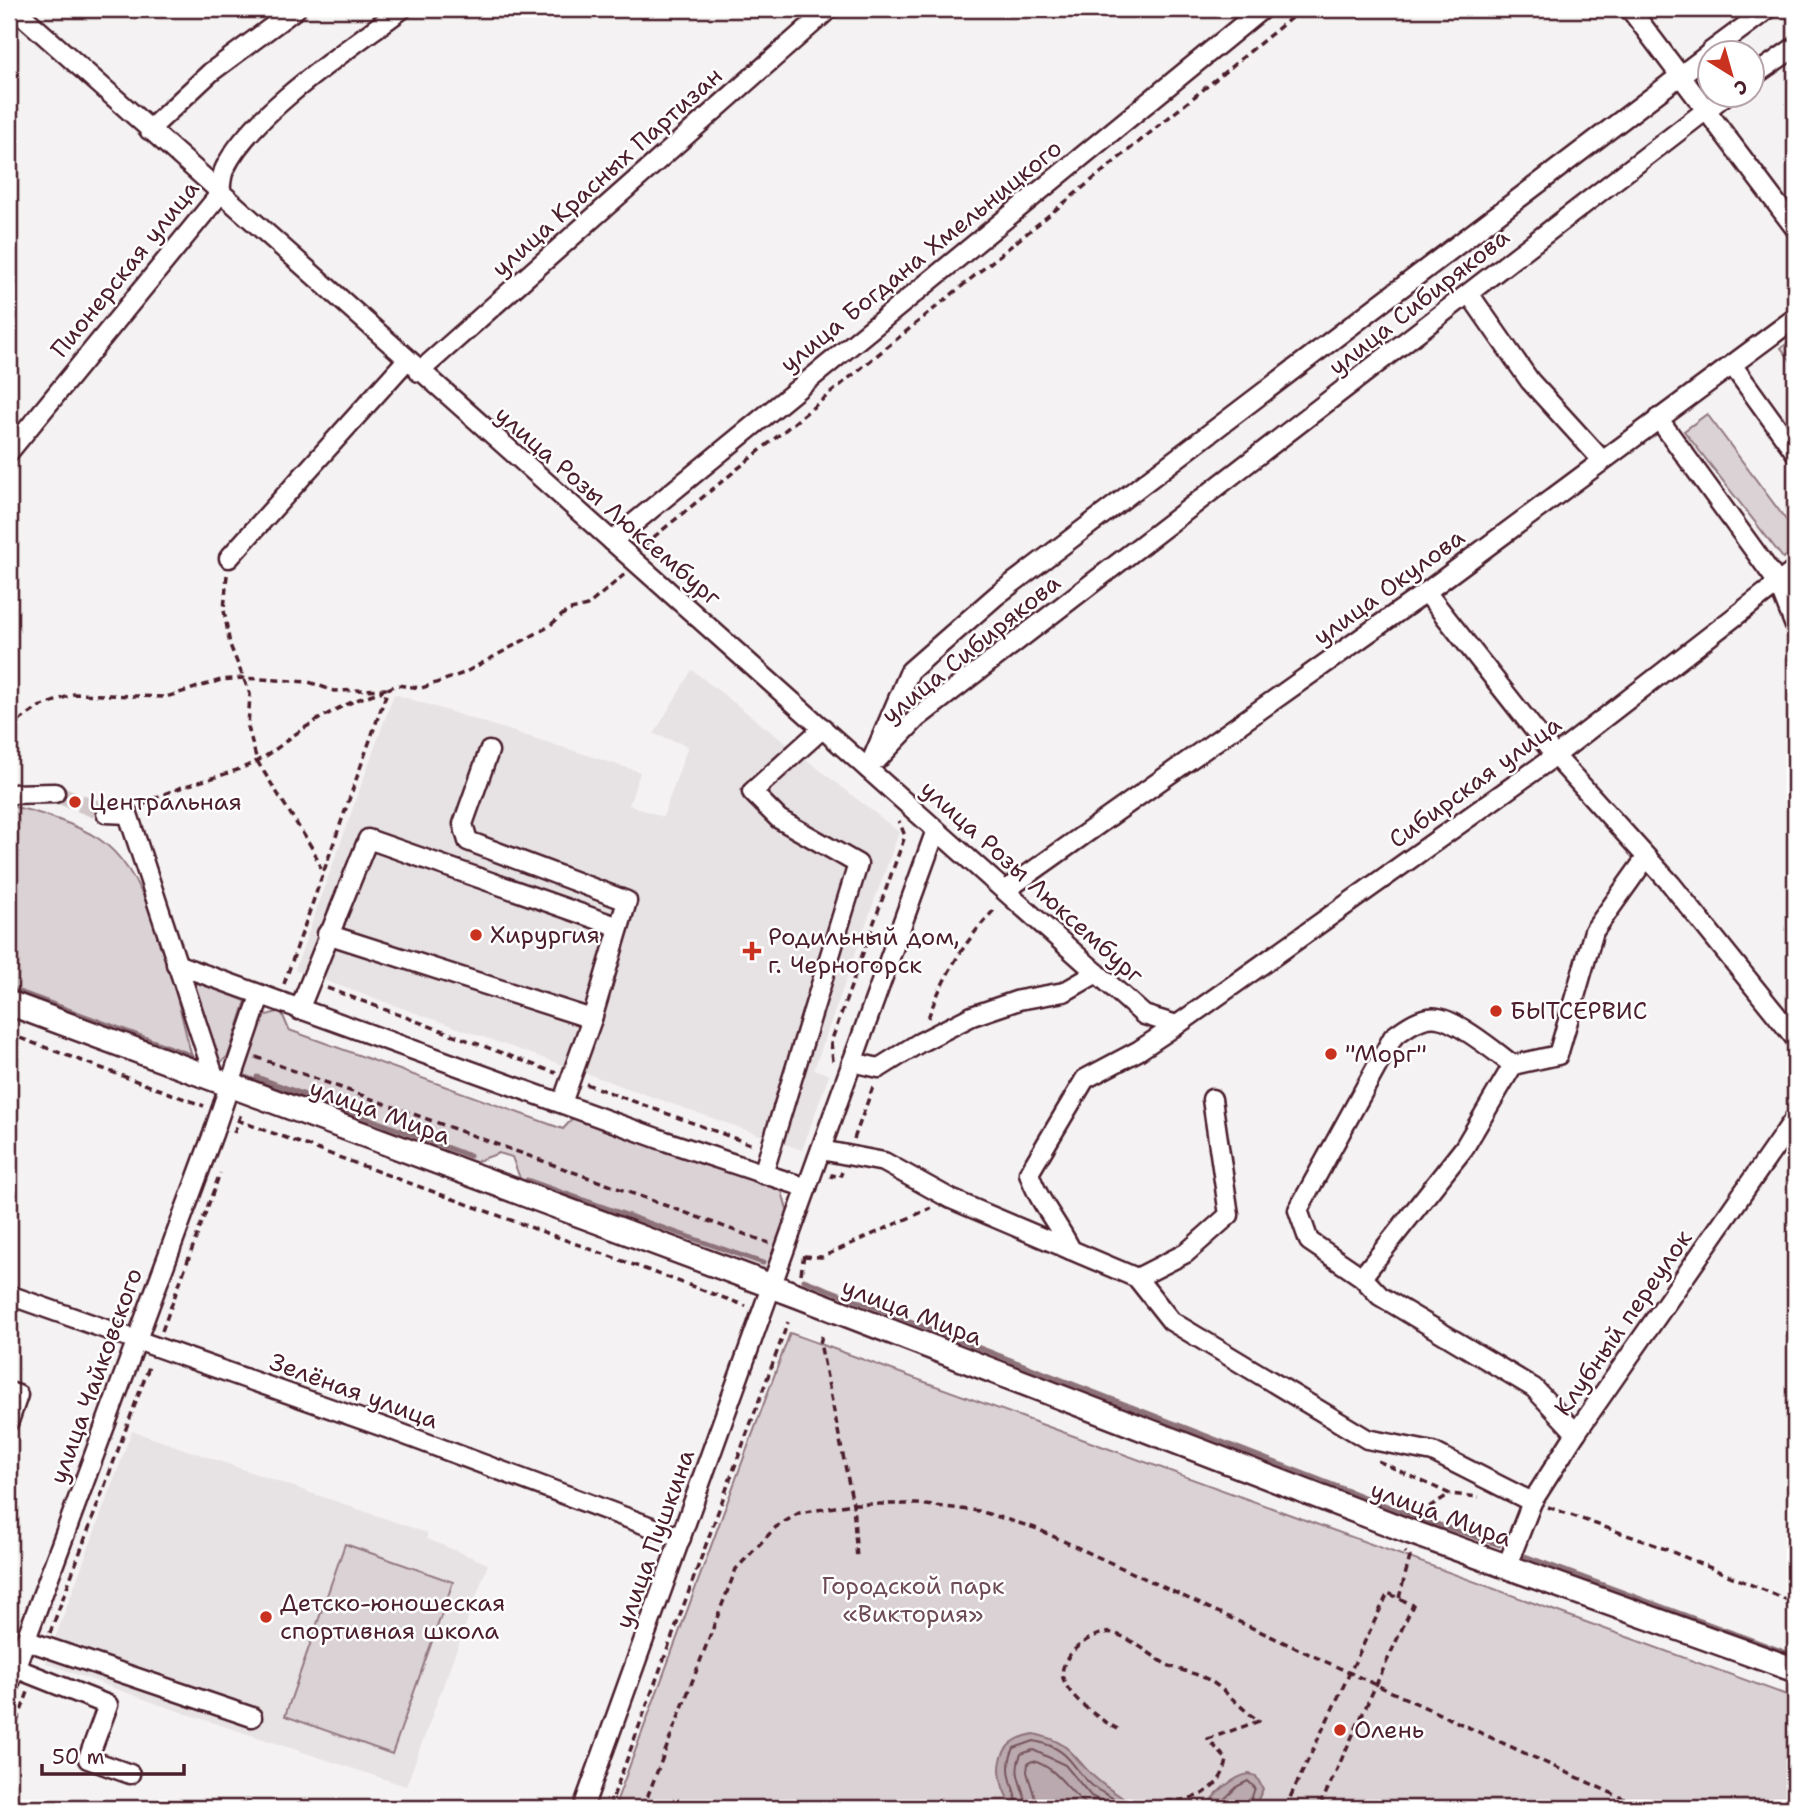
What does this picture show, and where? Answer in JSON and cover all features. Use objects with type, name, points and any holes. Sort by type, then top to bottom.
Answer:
[{"type":"main road","name":"улица Мира","points":[[9,1003],[772,1286],[1507,1566],[1795,1670]]},
{"type":"street","name":"улица Розы Люксембург","points":[[15,9],[412,366],[1144,1015],[1177,1025]]},
{"type":"street","points":[[149,130],[211,72],[296,9]]},
{"type":"street","name":"Пионерская улица","points":[[9,452],[220,194],[224,170],[242,140],[309,80],[402,9]]},
{"type":"street","name":"улица Красных Партизан","points":[[229,558],[412,366],[829,9]]},
{"type":"street","name":"улица Богдана Хмельницкого","points":[[612,541],[1262,9]]},
{"type":"street","points":[[1630,9],[1696,93]]},
{"type":"street","name":"улица Сибирякова","points":[[1730,38],[1768,9]]},
{"type":"street","points":[[1766,67],[1795,47]]},
{"type":"street","name":"улица Сибирякова","points":[[868,769],[910,671],[998,595],[1696,64]]},
{"type":"street","points":[[1707,108],[1795,228]]},
{"type":"street","name":"улица Сибирякова","points":[[868,769],[916,719],[1470,295],[1707,108]]},
{"type":"street","points":[[1470,295],[1530,381],[1601,459]]},
{"type":"street","name":"улица Окулова","points":[[1006,890],[1426,592],[1601,459],[1734,366],[1795,318]]},
{"type":"street","points":[[1734,366],[1795,452]]},
{"type":"street","points":[[1658,418],[1778,583],[1795,626]]},
{"type":"street","name":"Сибирская улица","points":[[1071,1250],[1059,1223],[1036,1193],[1029,1173],[1085,1079],[1138,1051],[1177,1025],[1555,756],[1795,570]]},
{"type":"street","points":[[1426,592],[1555,756],[1671,884],[1795,1038]]},
{"type":"street","points":[[763,1174],[858,864],[779,818],[752,792],[823,728]]},
{"type":"street","points":[[489,751],[463,824],[468,842],[627,901],[592,1019],[562,1103]]},
{"type":"street","points":[[9,794],[55,793]]},
{"type":"street","points":[[106,813],[128,814],[176,964],[222,1082]]},
{"type":"street","name":"улица Пушкина","points":[[583,1808],[936,830]]},
{"type":"street","points":[[299,1010],[327,934],[368,839],[619,927]]},
{"type":"street","points":[[1362,1277],[1464,1148],[1513,1065],[1558,1055],[1594,931],[1646,858]]},
{"type":"street","points":[[327,934],[592,1019]]},
{"type":"street","points":[[176,964],[299,1010],[807,1188]]},
{"type":"street","points":[[852,1062],[879,1068],[919,1043],[972,1016],[1019,1000],[1064,992],[1097,973]]},
{"type":"street","name":"улица Чайковского","points":[[12,1677],[220,1113],[222,1082],[241,1052],[260,996]]},
{"type":"street","points":[[1513,1065],[1478,1038],[1438,1018],[1415,1022],[1393,1037],[1298,1210],[1309,1241],[1362,1277],[1380,1296],[1534,1388],[1576,1433]]},
{"type":"street","points":[[1137,1278],[1185,1252],[1229,1215],[1212,1099]]},
{"type":"street","name":"Клубный переулок","points":[[1507,1566],[1532,1502],[1576,1433],[1795,1118]]},
{"type":"street","points":[[821,1150],[884,1161],[951,1199],[1137,1278],[1171,1321],[1367,1439],[1433,1452],[1532,1502]]},
{"type":"street","name":"Зелёная улица","points":[[9,1295],[681,1538]]},
{"type":"street","points":[[9,1392],[18,1395],[9,1421]]},
{"type":"street","points":[[25,1640],[252,1717]]},
{"type":"street","points":[[12,1677],[35,1675],[108,1705],[88,1759],[130,1774]]},
{"type":"path","points":[[128,814],[162,793],[216,778],[257,761],[304,728],[350,701],[396,685],[422,688],[464,673],[548,627],[567,611],[587,606],[623,577],[640,548],[1302,9]]},
{"type":"path","points":[[229,558],[224,610],[230,645],[250,694],[248,727],[257,761],[314,851],[322,871]]},
{"type":"path","points":[[9,728],[39,707],[74,694],[166,697],[221,680],[243,678],[309,682],[334,691],[388,689]]},
{"type":"path","points":[[282,991],[388,689]]},
{"type":"path","points":[[834,1070],[831,1042],[905,836],[886,785]]},
{"type":"path","points":[[919,1043],[942,981],[973,931],[998,905],[1006,890]]},
{"type":"path","points":[[288,975],[769,1151]]},
{"type":"path","points":[[9,1034],[746,1306]]},
{"type":"path","points":[[241,1052],[771,1243]]},
{"type":"path","points":[[828,1186],[832,1175],[840,1177],[879,1068]]},
{"type":"path","points":[[230,1146],[239,1121]]},
{"type":"path","points":[[45,1648],[221,1171]]},
{"type":"path","points":[[804,1256],[822,1257],[951,1199]]},
{"type":"path","points":[[800,1279],[808,1244]]},
{"type":"path","points":[[609,1808],[788,1322]]},
{"type":"path","points":[[821,1336],[820,1343],[853,1504],[857,1559]]},
{"type":"path","points":[[1367,1439],[1372,1458],[1450,1494],[1413,1516]]},
{"type":"path","points":[[1532,1502],[1658,1546],[1795,1603]]},
{"type":"path","points":[[643,1808],[736,1569],[776,1527],[799,1513],[853,1504],[918,1504],[979,1511],[1035,1528],[1644,1808]]},
{"type":"path","points":[[1399,1598],[1410,1557]]},
{"type":"path","points":[[1285,1808],[1388,1593],[1413,1605],[1319,1808]]},
{"type":"path","points":[[1118,1729],[1087,1707],[1063,1679],[1063,1667],[1067,1659],[1095,1634],[1103,1633],[1126,1639],[1167,1665],[1212,1682],[1259,1721],[1208,1739],[1227,1760],[1224,1771],[1206,1793],[1186,1802],[1159,1801]]},
{"type":"path","points":[[9,1744],[35,1675]]},
{"type":"path","points":[[9,1805],[17,1808]]},
{"type":"shaded area","points":[[692,670],[899,832],[814,1069],[829,1075],[802,1150],[295,970],[394,694],[640,772],[629,805],[663,817],[688,746],[654,734]]},
{"type":"shaded area","name":"Детско-юношеская спортивная школа","points":[[132,1431],[427,1533],[427,1539],[488,1564],[406,1786],[163,1706],[46,1663]]},
{"type":"green space","points":[[1795,338],[1795,366],[1781,348]]},
{"type":"green space","points":[[1707,414],[1795,532],[1795,549],[1783,558],[1684,431]]},
{"type":"green space","points":[[9,806],[80,828],[99,839],[118,856],[135,880],[149,908],[170,970],[192,1057],[9,989]]},
{"type":"green space","points":[[189,980],[246,1001],[228,1056],[220,1063],[206,1038]]},
{"type":"green space","points":[[281,1011],[289,1030],[563,1129],[574,1117],[782,1191],[787,1210],[767,1270],[521,1181],[512,1157],[499,1153],[475,1162],[244,1075],[263,1016]]},
{"type":"green space","name":"Городской парк «Виктория»","points":[[790,1333],[1795,1698],[1795,1808],[614,1808]]},
{"type":"green space","points":[[345,1544],[453,1582],[392,1754],[285,1716]]},
{"type":"water","points":[[1034,1734],[1065,1747],[1103,1785],[1133,1808],[1013,1808],[1002,1785],[1001,1762],[1010,1744]]},
{"type":"water","points":[[1249,1774],[1256,1776],[1263,1789],[1254,1808],[1208,1808],[1213,1797],[1224,1787]]},
{"type":"waterway","points":[[9,988],[190,1055]]},
{"type":"waterway","points":[[257,1077],[470,1156]]},
{"type":"waterway","points":[[527,1180],[763,1263]]},
{"type":"waterway","points":[[804,1280],[1413,1516],[1499,1545]]},
{"type":"waterway","points":[[1525,1556],[1795,1656]]},
{"type":"tunnel","points":[[55,793],[106,813]]},
{"type":"place","name":"Центральная","points":[[75,802]]},
{"type":"place","name":"Хирургия","points":[[476,935]]},
{"type":"place","name":"Родильный дом, г. Черногорск","points":[[752,951]]},
{"type":"place","name":"БЫТСЕРВИС","points":[[1496,1011]]},
{"type":"place","name":"\"Морг\"","points":[[1331,1054]]},
{"type":"place","name":"Детско-юношеская спортивная школа","points":[[266,1617]]},
{"type":"place","name":"Олень","points":[[1340,1730]]}]
